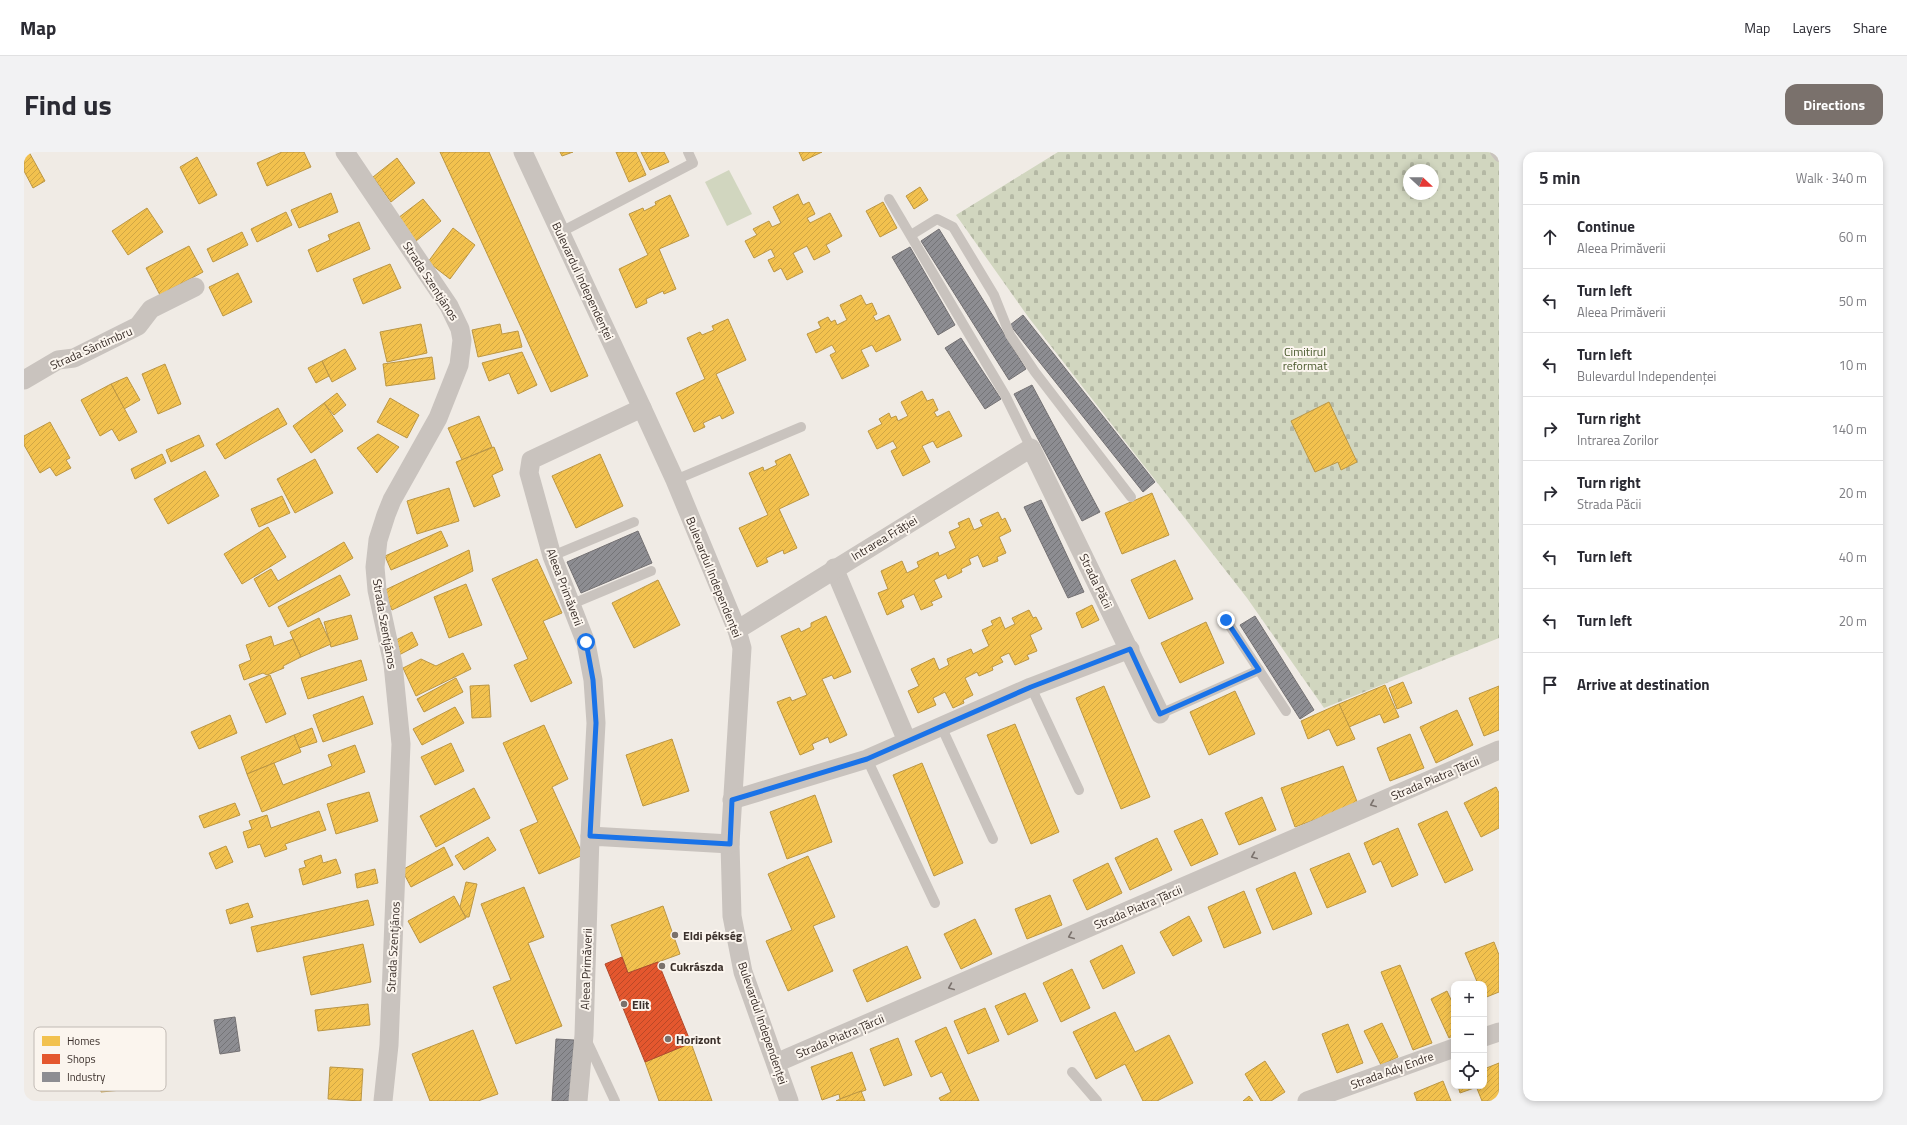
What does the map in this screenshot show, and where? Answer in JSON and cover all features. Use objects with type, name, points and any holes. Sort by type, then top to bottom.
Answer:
[{"type":"street","name":"Bulevardul Independenței","points":[[523,152],[675,480],[737,630],[742,648],[730,844],[732,916],[743,972],[789,1101]]},
{"type":"street","name":"Strada Szentjános","points":[[347,153],[450,306],[457,319],[462,340],[460,365],[438,418],[392,500],[378,540],[375,567],[377,590],[393,664],[401,744],[389,1037],[383,1101]]},
{"type":"street","name":"Strada Sântimbru","points":[[24,380],[58,360],[74,358],[138,326],[151,309],[195,287]]},
{"type":"street","name":"Aleea Primăverii","points":[[578,1101],[584,1035],[590,836],[596,723],[593,680],[586,642],[552,556],[529,474],[531,460],[642,408]]},
{"type":"street","name":"Intrarea Frăției","points":[[737,630],[834,568],[1031,448]]},
{"type":"street","name":"Strada Păcii","points":[[1031,448],[1130,649],[1160,714]]},
{"type":"street","points":[[834,568],[907,741]]},
{"type":"street","points":[[732,800],[867,759],[1031,687],[1130,649]]},
{"type":"street","name":"Strada Piatra Țărcii","points":[[776,1063],[1499,750]]},
{"type":"street","points":[[590,836],[730,844]]},
{"type":"street","points":[[1487,1036],[1499,1032]]},
{"type":"street","name":"Strada Ady Endre","points":[[1307,1101],[1451,1049]]},
{"type":"lane","points":[[561,232],[692,163],[688,152]]},
{"type":"lane","points":[[1495,152],[1499,157]]},
{"type":"lane","points":[[889,199],[1005,394],[1031,448]]},
{"type":"lane","points":[[911,235],[937,219],[953,226],[1000,307],[1010,335],[1035,372],[1131,497]]},
{"type":"lane","points":[[675,480],[801,427]]},
{"type":"lane","points":[[552,556],[634,522]]},
{"type":"lane","points":[[572,604],[651,571]]},
{"type":"lane","points":[[1226,620],[1286,711]]},
{"type":"lane","points":[[1160,714],[1259,670]]},
{"type":"lane","points":[[1031,687],[1079,790]]},
{"type":"lane","points":[[941,726],[993,838]]},
{"type":"lane","points":[[867,759],[936,903]]},
{"type":"lane","points":[[584,1035],[614,1101]]},
{"type":"lane","points":[[1072,1072],[1097,1101]]},
{"type":"green space","name":"Cimitirul reformat","points":[[1058,152],[1499,152],[1499,638],[1324,708],[1247,598],[1029,318],[956,215]]},
{"type":"green space","points":[[729,170],[752,214],[727,226],[705,182]]},
{"type":"building: Homes","points":[[24,152],[29,152],[45,181],[33,188],[24,171]]},
{"type":"building: Homes","points":[[282,152],[304,152],[311,167],[267,186],[257,163]]},
{"type":"building: Homes","points":[[440,152],[489,152],[588,376],[551,392]]},
{"type":"building: Homes","points":[[560,152],[573,152],[562,156]]},
{"type":"building: Homes","points":[[616,152],[636,152],[646,175],[629,182]]},
{"type":"building: Homes","points":[[641,152],[664,152],[669,162],[650,170]]},
{"type":"building: Homes","points":[[799,152],[822,152],[803,161]]},
{"type":"building: Homes","points":[[197,157],[217,195],[199,204],[180,167]]},
{"type":"building: Homes","points":[[397,158],[415,183],[391,202],[373,177]]},
{"type":"building: Homes","points":[[920,187],[928,200],[914,209],[906,196]]},
{"type":"building: Homes","points":[[331,193],[338,212],[299,228],[291,210]]},
{"type":"building: Homes","points":[[798,194],[803,205],[809,202],[815,214],[807,218],[810,223],[830,213],[842,236],[826,245],[830,252],[814,260],[807,246],[793,253],[803,272],[787,280],[781,268],[774,272],[768,260],[775,257],[771,249],[754,258],[745,241],[757,235],[753,229],[769,221],[772,227],[781,223],[773,207]]},
{"type":"building: Homes","points":[[670,195],[689,236],[659,249],[676,289],[664,294],[663,291],[646,299],[647,303],[636,308],[619,269],[648,255],[629,214],[643,208],[644,211],[656,205],[655,202]]},
{"type":"building: Homes","points":[[423,199],[441,221],[416,241],[398,218]]},
{"type":"building: Homes","points":[[883,202],[897,228],[880,237],[866,211]]},
{"type":"building: Homes","points":[[147,208],[163,232],[128,255],[112,231]]},
{"type":"building: Homes","points":[[286,212],[292,225],[257,242],[251,229]]},
{"type":"building: Homes","points":[[359,222],[370,249],[317,272],[308,250],[330,240],[328,235]]},
{"type":"building: Homes","points":[[453,228],[475,245],[450,279],[428,262]]},
{"type":"building: Homes","points":[[242,232],[248,245],[213,262],[207,249]]},
{"type":"building: Homes","points":[[189,246],[203,272],[160,295],[146,268]]},
{"type":"building: Homes","points":[[390,264],[401,288],[363,304],[353,279]]},
{"type":"building: Homes","points":[[238,273],[252,302],[223,316],[209,287]]},
{"type":"building: Homes","points":[[861,295],[866,305],[872,303],[877,314],[873,316],[876,321],[889,315],[901,340],[876,352],[872,345],[861,350],[869,366],[842,379],[830,355],[836,352],[832,345],[816,353],[807,334],[821,328],[818,322],[828,317],[831,322],[835,320],[837,325],[847,320],[840,305]]},
{"type":"building: Homes","points":[[728,319],[746,360],[716,374],[734,413],[722,419],[720,415],[703,423],[705,427],[694,432],[676,393],[705,379],[687,338],[700,332],[702,335],[714,330],[712,326]]},
{"type":"building: Homes","points":[[421,324],[427,353],[387,362],[380,332]]},
{"type":"building: Homes","points":[[500,324],[502,334],[518,331],[522,347],[478,357],[472,330]]},
{"type":"building: Homes","points":[[345,349],[356,369],[332,382],[322,361]]},
{"type":"building: Homes","points":[[522,352],[537,385],[518,394],[509,373],[489,381],[482,363]]},
{"type":"building: Homes","points":[[432,357],[435,379],[386,386],[383,364]]},
{"type":"building: Homes","points":[[322,361],[329,376],[316,383],[308,368]]},
{"type":"building: Homes","points":[[165,364],[181,404],[158,414],[142,374]]},
{"type":"building: Homes","points":[[127,377],[140,400],[124,409],[111,384]]},
{"type":"building: Homes","points":[[111,384],[137,432],[119,441],[112,429],[100,436],[81,400]]},
{"type":"building: Homes","points":[[922,391],[927,401],[933,399],[938,410],[934,412],[937,417],[949,411],[962,436],[937,448],[933,441],[922,446],[930,462],[903,476],[891,451],[897,448],[893,441],[877,449],[868,431],[882,424],[879,419],[889,413],[891,418],[896,416],[898,421],[908,416],[901,402]]},
{"type":"building: Homes","points":[[337,393],[346,405],[334,415],[324,403]]},
{"type":"building: Homes","points":[[390,398],[419,415],[407,438],[377,422]]},
{"type":"building: Homes","points":[[1329,402],[1357,462],[1341,470],[1338,462],[1315,472],[1291,421]]},
{"type":"building: Homes","points":[[324,403],[343,431],[311,453],[293,426]]},
{"type":"building: Homes","points":[[278,408],[287,424],[225,459],[216,444]]},
{"type":"building: Homes","points":[[479,416],[492,447],[462,460],[448,428]]},
{"type":"building: Homes","points":[[50,422],[70,458],[66,460],[71,468],[56,476],[50,467],[40,473],[24,445],[24,436]]},
{"type":"building: Homes","points":[[378,434],[399,447],[377,473],[357,448]]},
{"type":"building: Homes","points":[[199,435],[204,446],[171,462],[166,450]]},
{"type":"building: Homes","points":[[494,447],[503,470],[492,475],[500,496],[474,507],[456,462]]},
{"type":"building: Homes","points":[[162,454],[166,463],[135,479],[131,469]]},
{"type":"building: Homes","points":[[600,454],[623,506],[576,528],[552,476]]},
{"type":"building: Homes","points":[[790,454],[809,495],[779,509],[797,548],[784,554],[783,550],[766,558],[768,562],[757,567],[739,528],[768,515],[749,473],[763,467],[764,471],[777,465],[775,461]]},
{"type":"building: Homes","points":[[315,459],[333,493],[295,513],[277,479]]},
{"type":"building: Homes","points":[[205,471],[219,496],[168,524],[154,499]]},
{"type":"building: Homes","points":[[449,488],[459,521],[417,534],[407,501]]},
{"type":"building: Homes","points":[[1152,493],[1169,535],[1122,554],[1105,513]]},
{"type":"building: Homes","points":[[282,496],[290,513],[259,527],[251,509]]},
{"type":"building: Homes","points":[[998,512],[1002,520],[1005,518],[1011,531],[999,537],[1006,553],[997,557],[998,561],[983,567],[978,555],[969,559],[971,564],[961,569],[962,572],[948,579],[946,574],[934,580],[942,597],[931,602],[933,605],[921,610],[914,594],[901,600],[904,607],[887,615],[878,593],[888,589],[881,571],[902,561],[907,573],[919,567],[917,562],[938,552],[939,556],[956,548],[949,532],[960,527],[958,523],[969,518],[974,530],[983,526],[980,520]]},
{"type":"building: Homes","points":[[268,527],[286,557],[242,584],[224,554]]},
{"type":"building: Homes","points":[[441,531],[448,546],[391,570],[385,556]]},
{"type":"building: Homes","points":[[344,542],[353,558],[269,607],[254,579],[271,569],[278,581]]},
{"type":"building: Homes","points":[[469,550],[473,571],[392,610],[383,591]]},
{"type":"building: Homes","points":[[537,559],[562,613],[543,621],[572,683],[531,702],[514,665],[528,659],[492,579]]},
{"type":"building: Homes","points":[[1175,560],[1193,599],[1149,619],[1131,580]]},
{"type":"building: Homes","points":[[340,575],[350,595],[288,627],[278,607]]},
{"type":"building: Homes","points":[[658,580],[680,625],[634,648],[612,603]]},
{"type":"building: Homes","points":[[466,584],[482,625],[449,638],[434,597]]},
{"type":"building: Homes","points":[[1092,605],[1099,620],[1082,628],[1076,613]]},
{"type":"building: Homes","points":[[1029,610],[1033,618],[1036,617],[1042,629],[1030,635],[1037,651],[1027,655],[1029,659],[1015,665],[1009,653],[1000,657],[1003,662],[992,667],[993,670],[979,676],[977,672],[965,678],[973,695],[963,700],[964,703],[953,708],[945,692],[933,698],[936,705],[918,713],[908,691],[919,686],[911,669],[934,658],[939,670],[949,665],[947,659],[971,649],[973,654],[989,646],[982,630],[993,625],[991,621],[1000,617],[1005,629],[1015,624],[1012,618]]},
{"type":"building: Homes","points":[[351,615],[358,639],[331,647],[324,622]]},
{"type":"building: Homes","points":[[826,616],[851,672],[834,679],[832,675],[822,679],[847,735],[830,743],[828,737],[812,744],[814,749],[800,755],[777,702],[790,697],[792,701],[807,695],[781,636],[799,628],[801,632],[811,627],[811,623]]},
{"type":"building: Homes","points":[[319,618],[331,644],[301,657],[290,632]]},
{"type":"building: Homes","points":[[1206,622],[1224,663],[1180,683],[1161,643]]},
{"type":"building: Homes","points":[[412,632],[418,645],[399,655],[392,642]]},
{"type":"building: Homes","points":[[271,636],[274,646],[293,639],[301,657],[283,666],[284,668],[267,675],[263,673],[244,680],[239,665],[251,660],[246,645]]},
{"type":"building: Homes","points":[[463,653],[471,669],[416,696],[403,668],[421,659],[436,666]]},
{"type":"building: Homes","points":[[361,660],[367,680],[308,699],[301,678]]},
{"type":"building: Homes","points":[[270,675],[286,714],[266,723],[249,684]]},
{"type":"building: Homes","points":[[456,678],[463,692],[424,712],[417,699]]},
{"type":"building: Homes","points":[[1403,682],[1412,703],[1397,709],[1389,688]]},
{"type":"building: Homes","points":[[489,685],[491,717],[472,718],[470,686]]},
{"type":"building: Homes","points":[[1385,685],[1399,717],[1384,723],[1380,714],[1349,727],[1339,704]]},
{"type":"building: Homes","points":[[1104,686],[1150,797],[1121,809],[1076,698]]},
{"type":"building: Homes","points":[[1499,686],[1499,730],[1484,736],[1469,698]]},
{"type":"building: Homes","points":[[1235,691],[1255,734],[1209,755],[1190,712]]},
{"type":"building: Homes","points":[[363,696],[373,724],[323,742],[313,715]]},
{"type":"building: Homes","points":[[1339,704],[1355,739],[1337,746],[1329,729],[1308,739],[1301,721]]},
{"type":"building: Homes","points":[[455,707],[464,723],[422,745],[413,729]]},
{"type":"building: Homes","points":[[1457,710],[1473,745],[1436,763],[1420,727]]},
{"type":"building: Homes","points":[[230,715],[237,733],[199,749],[191,732]]},
{"type":"building: Homes","points":[[1015,724],[1059,832],[1031,844],[987,735]]},
{"type":"building: Homes","points":[[544,725],[568,779],[552,787],[583,855],[539,874],[520,830],[538,822],[503,743]]},
{"type":"building: Homes","points":[[312,728],[317,742],[299,748],[294,735]]},
{"type":"building: Homes","points":[[1410,734],[1424,768],[1390,781],[1377,748]]},
{"type":"building: Homes","points":[[294,735],[301,752],[247,774],[241,757]]},
{"type":"building: Homes","points":[[672,739],[689,791],[643,806],[626,755]]},
{"type":"building: Homes","points":[[451,743],[464,771],[435,785],[421,757]]},
{"type":"building: Homes","points":[[355,745],[365,772],[262,812],[247,774],[274,763],[283,785],[332,766],[328,755]]},
{"type":"building: Homes","points":[[922,763],[963,863],[934,876],[893,775]]},
{"type":"building: Homes","points":[[1343,766],[1358,804],[1295,827],[1281,788]]},
{"type":"building: Homes","points":[[1496,787],[1499,793],[1499,828],[1481,837],[1464,803]]},
{"type":"building: Homes","points":[[474,788],[490,818],[436,847],[420,816]]},
{"type":"building: Homes","points":[[369,792],[378,821],[336,834],[327,804]]},
{"type":"building: Homes","points":[[815,795],[832,842],[787,859],[770,812]]},
{"type":"building: Homes","points":[[1262,797],[1276,830],[1239,845],[1225,813]]},
{"type":"building: Homes","points":[[235,803],[240,815],[204,828],[199,816]]},
{"type":"building: Homes","points":[[319,811],[326,830],[285,844],[287,849],[265,857],[260,844],[248,848],[243,832],[252,829],[249,821],[267,815],[271,828]]},
{"type":"building: Homes","points":[[1447,811],[1473,870],[1445,883],[1418,824]]},
{"type":"building: Homes","points":[[1202,819],[1218,854],[1191,866],[1174,831]]},
{"type":"building: Homes","points":[[1398,828],[1418,875],[1392,887],[1381,861],[1373,865],[1364,843]]},
{"type":"building: Homes","points":[[488,837],[496,850],[464,870],[455,856]]},
{"type":"building: Homes","points":[[1157,838],[1172,870],[1130,890],[1115,858]]},
{"type":"building: Homes","points":[[226,846],[233,862],[216,869],[209,853]]},
{"type":"building: Homes","points":[[444,847],[453,865],[411,887],[402,870]]},
{"type":"building: Homes","points":[[1349,853],[1366,892],[1327,908],[1310,869]]},
{"type":"building: Homes","points":[[321,855],[323,863],[336,859],[341,873],[303,885],[299,869],[306,867],[304,861]]},
{"type":"building: Homes","points":[[808,856],[835,917],[813,926],[833,971],[788,991],[766,941],[792,930],[768,874]]},
{"type":"building: Homes","points":[[1108,863],[1122,893],[1087,910],[1073,880]]},
{"type":"building: Homes","points":[[375,869],[378,883],[357,888],[355,874]]},
{"type":"building: Homes","points":[[1295,872],[1312,914],[1273,930],[1256,889]]},
{"type":"building: Homes","points":[[466,882],[477,884],[469,917],[466,917],[460,907]]},
{"type":"building: Homes","points":[[524,887],[544,937],[528,943],[562,1026],[516,1044],[493,987],[511,980],[481,904]]},
{"type":"building: Homes","points":[[1244,891],[1261,933],[1224,948],[1208,907]]},
{"type":"building: Homes","points":[[1050,895],[1062,925],[1027,939],[1015,909]]},
{"type":"building: Homes","points":[[454,896],[466,918],[420,943],[408,921]]},
{"type":"building: Homes","points":[[368,900],[374,925],[257,952],[251,927]]},
{"type":"building: Homes","points":[[248,903],[253,917],[230,924],[226,910]]},
{"type":"building: Homes","points":[[663,906],[680,954],[628,973],[611,925]]},
{"type":"building: Homes","points":[[1189,916],[1202,941],[1173,956],[1160,932]]},
{"type":"building: Homes","points":[[975,919],[992,954],[961,969],[944,934]]},
{"type":"building: Homes","points":[[1494,942],[1499,955],[1499,992],[1487,997],[1487,981],[1477,981],[1465,953]]},
{"type":"building: Homes","points":[[363,944],[371,982],[311,995],[303,957]]},
{"type":"building: Homes","points":[[1122,945],[1135,973],[1103,989],[1090,961]]},
{"type":"building: Homes","points":[[907,946],[921,978],[867,1002],[853,970]]},
{"type":"building: Homes","points":[[1400,965],[1432,1043],[1413,1050],[1381,972]]},
{"type":"building: Homes","points":[[1072,969],[1090,1008],[1061,1022],[1043,983]]},
{"type":"building: Homes","points":[[1447,991],[1451,1000],[1451,1037],[1449,1038],[1431,999]]},
{"type":"building: Homes","points":[[1025,993],[1038,1021],[1008,1035],[995,1006]]},
{"type":"building: Homes","points":[[368,1004],[370,1025],[318,1031],[315,1010]]},
{"type":"building: Homes","points":[[985,1008],[999,1041],[968,1054],[954,1021]]},
{"type":"building: Homes","points":[[1115,1012],[1135,1052],[1169,1035],[1193,1083],[1157,1101],[1143,1101],[1125,1064],[1096,1079],[1073,1032]]},
{"type":"building: Homes","points":[[1382,1023],[1398,1057],[1381,1065],[1364,1031]]},
{"type":"building: Homes","points":[[1348,1024],[1363,1063],[1337,1073],[1322,1034]]},
{"type":"building: Homes","points":[[946,1027],[979,1101],[941,1101],[939,1098],[951,1092],[942,1072],[931,1077],[915,1041]]},
{"type":"building: Homes","points":[[473,1030],[498,1094],[478,1101],[430,1101],[412,1054]]},
{"type":"building: Homes","points":[[898,1038],[912,1075],[884,1086],[870,1049]]},
{"type":"building: Homes","points":[[691,1043],[712,1101],[659,1101],[645,1062]]},
{"type":"building: Homes","points":[[852,1052],[866,1090],[840,1099],[839,1094],[822,1100],[811,1067]]},
{"type":"building: Homes","points":[[1265,1061],[1285,1092],[1271,1101],[1261,1101],[1245,1074]]},
{"type":"building: Homes","points":[[1499,1063],[1499,1101],[1482,1101],[1477,1089],[1487,1089],[1487,1068]]},
{"type":"building: Homes","points":[[330,1067],[363,1069],[361,1101],[328,1099]]},
{"type":"building: Homes","points":[[1443,1081],[1451,1101],[1417,1101],[1414,1093]]},
{"type":"building: Homes","points":[[1459,1089],[1471,1089],[1460,1093]]},
{"type":"building: Homes","points":[[861,1091],[865,1101],[836,1101],[840,1099]]},
{"type":"building: Homes","points":[[1249,1096],[1253,1101],[1243,1101]]},
{"type":"building: Shops","points":[[622,957],[628,973],[658,962],[691,1043],[645,1062],[605,964]]},
{"type":"building: Industry","points":[[939,229],[1026,369],[1009,380],[921,241]]},
{"type":"building: Industry","points":[[910,247],[955,325],[938,335],[892,257]]},
{"type":"building: Industry","points":[[1023,315],[1155,482],[1143,492],[1010,325]]},
{"type":"building: Industry","points":[[961,338],[1001,399],[985,409],[945,348]]},
{"type":"building: Industry","points":[[1032,385],[1100,512],[1082,521],[1014,394]]},
{"type":"building: Industry","points":[[1041,500],[1084,592],[1068,598],[1024,507]]},
{"type":"building: Industry","points":[[638,531],[652,563],[581,593],[567,562]]},
{"type":"building: Industry","points":[[1255,616],[1314,710],[1300,719],[1240,625]]},
{"type":"building: Industry","points":[[235,1017],[240,1051],[220,1054],[214,1020]]},
{"type":"building: Industry","points":[[556,1039],[574,1040],[570,1101],[552,1101]]},
{"type":"place","name":"Eldi pékség","points":[[675,935]]},
{"type":"place","name":"Cukrászda","points":[[662,966]]},
{"type":"place","name":"Elit","points":[[624,1004]]},
{"type":"place","name":"Horizont","points":[[668,1039]]},
{"type":"route","points":[[586,642],[593,680],[596,723],[590,836],[730,844],[732,800],[867,759],[1031,687],[1130,649],[1160,714],[1259,670],[1226,620]]}]
